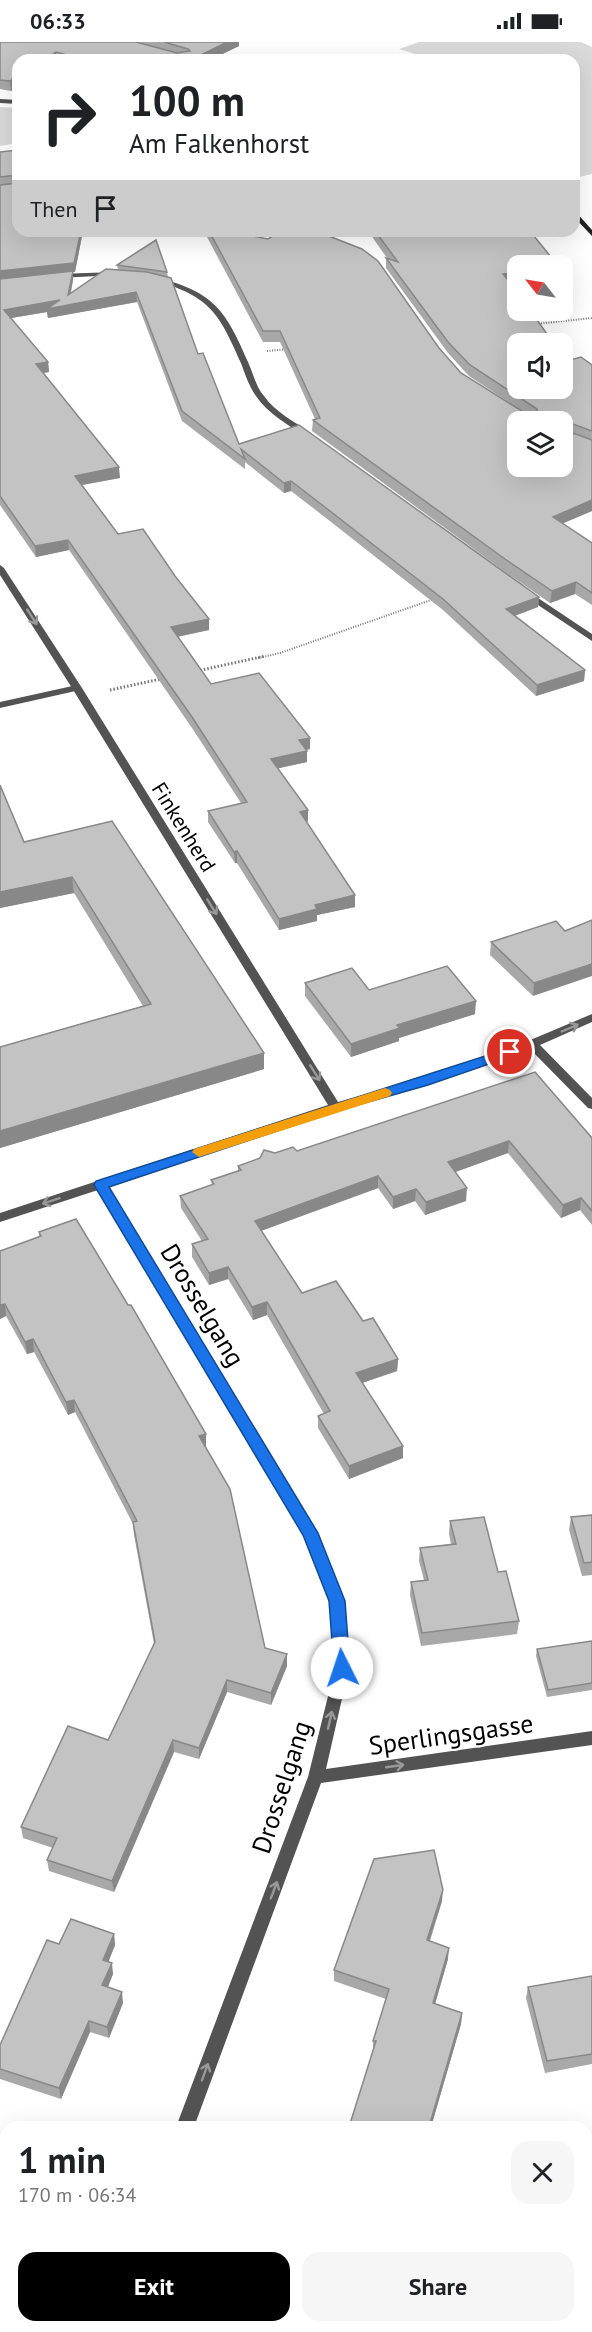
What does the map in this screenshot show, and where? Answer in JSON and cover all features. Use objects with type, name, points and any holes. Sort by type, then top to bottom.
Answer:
[{"type":"street","points":[[580,219],[592,234]]},
{"type":"street","points":[[329,237],[352,248]]},
{"type":"street","points":[[51,277],[84,273],[124,274]]},
{"type":"street","points":[[151,279],[192,291],[211,302],[223,316],[258,394],[268,406],[315,440]]},
{"type":"street","name":"Finkenherd","points":[[0,567],[4,582],[80,692],[335,1107]]},
{"type":"street","points":[[517,587],[592,638]]},
{"type":"street","points":[[0,705],[80,692]]},
{"type":"street","points":[[0,1218],[335,1107],[424,1082],[532,1044],[592,1018]]},
{"type":"street","points":[[532,1044],[592,1105]]},
{"type":"street","name":"Drosselgang","points":[[101,1185],[310,1533],[337,1601],[342,1668],[316,1777],[187,2121]]},
{"type":"street","name":"Sperlingsgasse","points":[[316,1777],[592,1738]]},
{"type":"path","points":[[533,324],[592,318]]},
{"type":"path","points":[[240,354],[287,349]]},
{"type":"path","points":[[188,673],[280,653],[436,598]]},
{"type":"path","points":[[80,692],[165,678]]},
{"type":"shaded area","points":[[419,42],[581,42],[592,47],[592,174],[580,177],[580,54],[415,54],[399,49]]},
{"type":"shaded area","points":[[0,107],[12,108],[12,144],[0,146]]},
{"type":"building","points":[[0,42],[136,42],[177,53],[190,51],[164,42],[227,42],[203,54],[64,54],[56,52],[53,54],[12,54],[12,80],[0,80]]},
{"type":"building","points":[[12,151],[12,176],[0,177],[0,152]]},
{"type":"building","points":[[12,184],[12,237],[80,237],[74,263],[0,271],[0,185]]},
{"type":"building","points":[[212,237],[268,239],[271,237],[331,237],[362,249],[378,261],[439,348],[461,373],[522,411],[507,411],[507,477],[573,477],[573,433],[592,440],[592,500],[553,517],[592,543],[592,593],[576,582],[552,591],[313,420],[320,418],[280,331],[263,331]]},
{"type":"building","points":[[379,237],[535,237],[549,255],[507,255],[507,273],[503,274],[507,279],[507,321],[538,321],[546,333],[507,333],[507,389],[470,365],[448,342],[386,258],[398,262]]},
{"type":"building","points":[[156,240],[167,272],[117,265]]},
{"type":"building","points":[[106,269],[147,272],[171,278],[198,354],[203,353],[239,444],[299,425],[539,597],[506,609],[585,670],[537,685],[443,599],[326,508],[291,481],[284,483],[241,449],[245,459],[182,411],[136,292],[47,309],[60,300],[4,310],[48,362],[36,364],[119,467],[75,476],[118,534],[143,529],[175,576],[209,619],[171,627],[211,684],[259,673],[310,738],[299,740],[307,751],[271,759],[308,810],[300,812],[355,895],[315,905],[317,909],[279,919],[237,851],[234,852],[208,811],[247,802],[192,717],[68,540],[35,546],[0,496],[0,279],[73,271],[68,295]]},
{"type":"building","points":[[581,357],[592,365],[592,431],[573,424],[573,411],[538,411],[522,399],[573,399],[573,359]]},
{"type":"building","points":[[0,785],[24,842],[112,821],[264,1053],[0,1131],[0,1047],[151,1004],[72,877],[0,892]]},
{"type":"building","points":[[592,920],[592,964],[534,983],[491,942],[556,921],[565,931]]},
{"type":"building","points":[[447,966],[476,1001],[397,1025],[400,1028],[351,1044],[305,983],[352,968],[369,990]]},
{"type":"building","points":[[535,1072],[592,1138],[592,1211],[581,1198],[563,1205],[509,1141],[448,1162],[467,1188],[426,1202],[416,1189],[393,1197],[378,1176],[255,1221],[302,1293],[336,1281],[363,1321],[373,1318],[398,1359],[356,1373],[403,1446],[349,1466],[318,1416],[330,1411],[267,1302],[252,1307],[228,1267],[209,1273],[192,1244],[208,1239],[180,1196],[214,1184],[211,1180],[241,1170],[238,1166],[260,1158],[264,1150],[275,1153],[293,1147],[297,1151]]},
{"type":"building","points":[[76,1219],[128,1305],[131,1305],[206,1434],[199,1436],[230,1489],[265,1648],[287,1654],[271,1693],[227,1680],[199,1748],[173,1740],[112,1881],[47,1860],[57,1838],[21,1827],[68,1726],[108,1740],[155,1642],[133,1522],[137,1521],[74,1400],[66,1402],[33,1339],[25,1342],[5,1304],[0,1305],[0,1251],[41,1236],[39,1232]]},
{"type":"building","points":[[592,1515],[592,1562],[584,1563],[571,1517]]},
{"type":"building","points":[[484,1517],[498,1572],[506,1571],[519,1621],[422,1633],[411,1582],[428,1580],[420,1548],[456,1544],[450,1521]]},
{"type":"building","points":[[592,1641],[592,1683],[548,1690],[537,1649]]},
{"type":"building","points":[[434,1850],[443,1890],[427,1940],[449,1948],[433,2003],[462,2013],[431,2121],[351,2121],[376,2041],[373,2041],[389,1989],[334,1970],[374,1859]]},
{"type":"building","points":[[71,1919],[114,1934],[103,1960],[112,1963],[102,1985],[122,1992],[107,2027],[89,2021],[59,2088],[0,2069],[0,2045],[47,1940],[59,1944]]},
{"type":"building","points":[[592,1976],[592,2054],[547,2061],[528,1987]]},
{"type":"slow traffic","points":[[199,1152],[385,1093]]},
{"type":"route","points":[[342,1668],[337,1601],[310,1533],[101,1185],[335,1107],[424,1082],[510,1052]]}]
